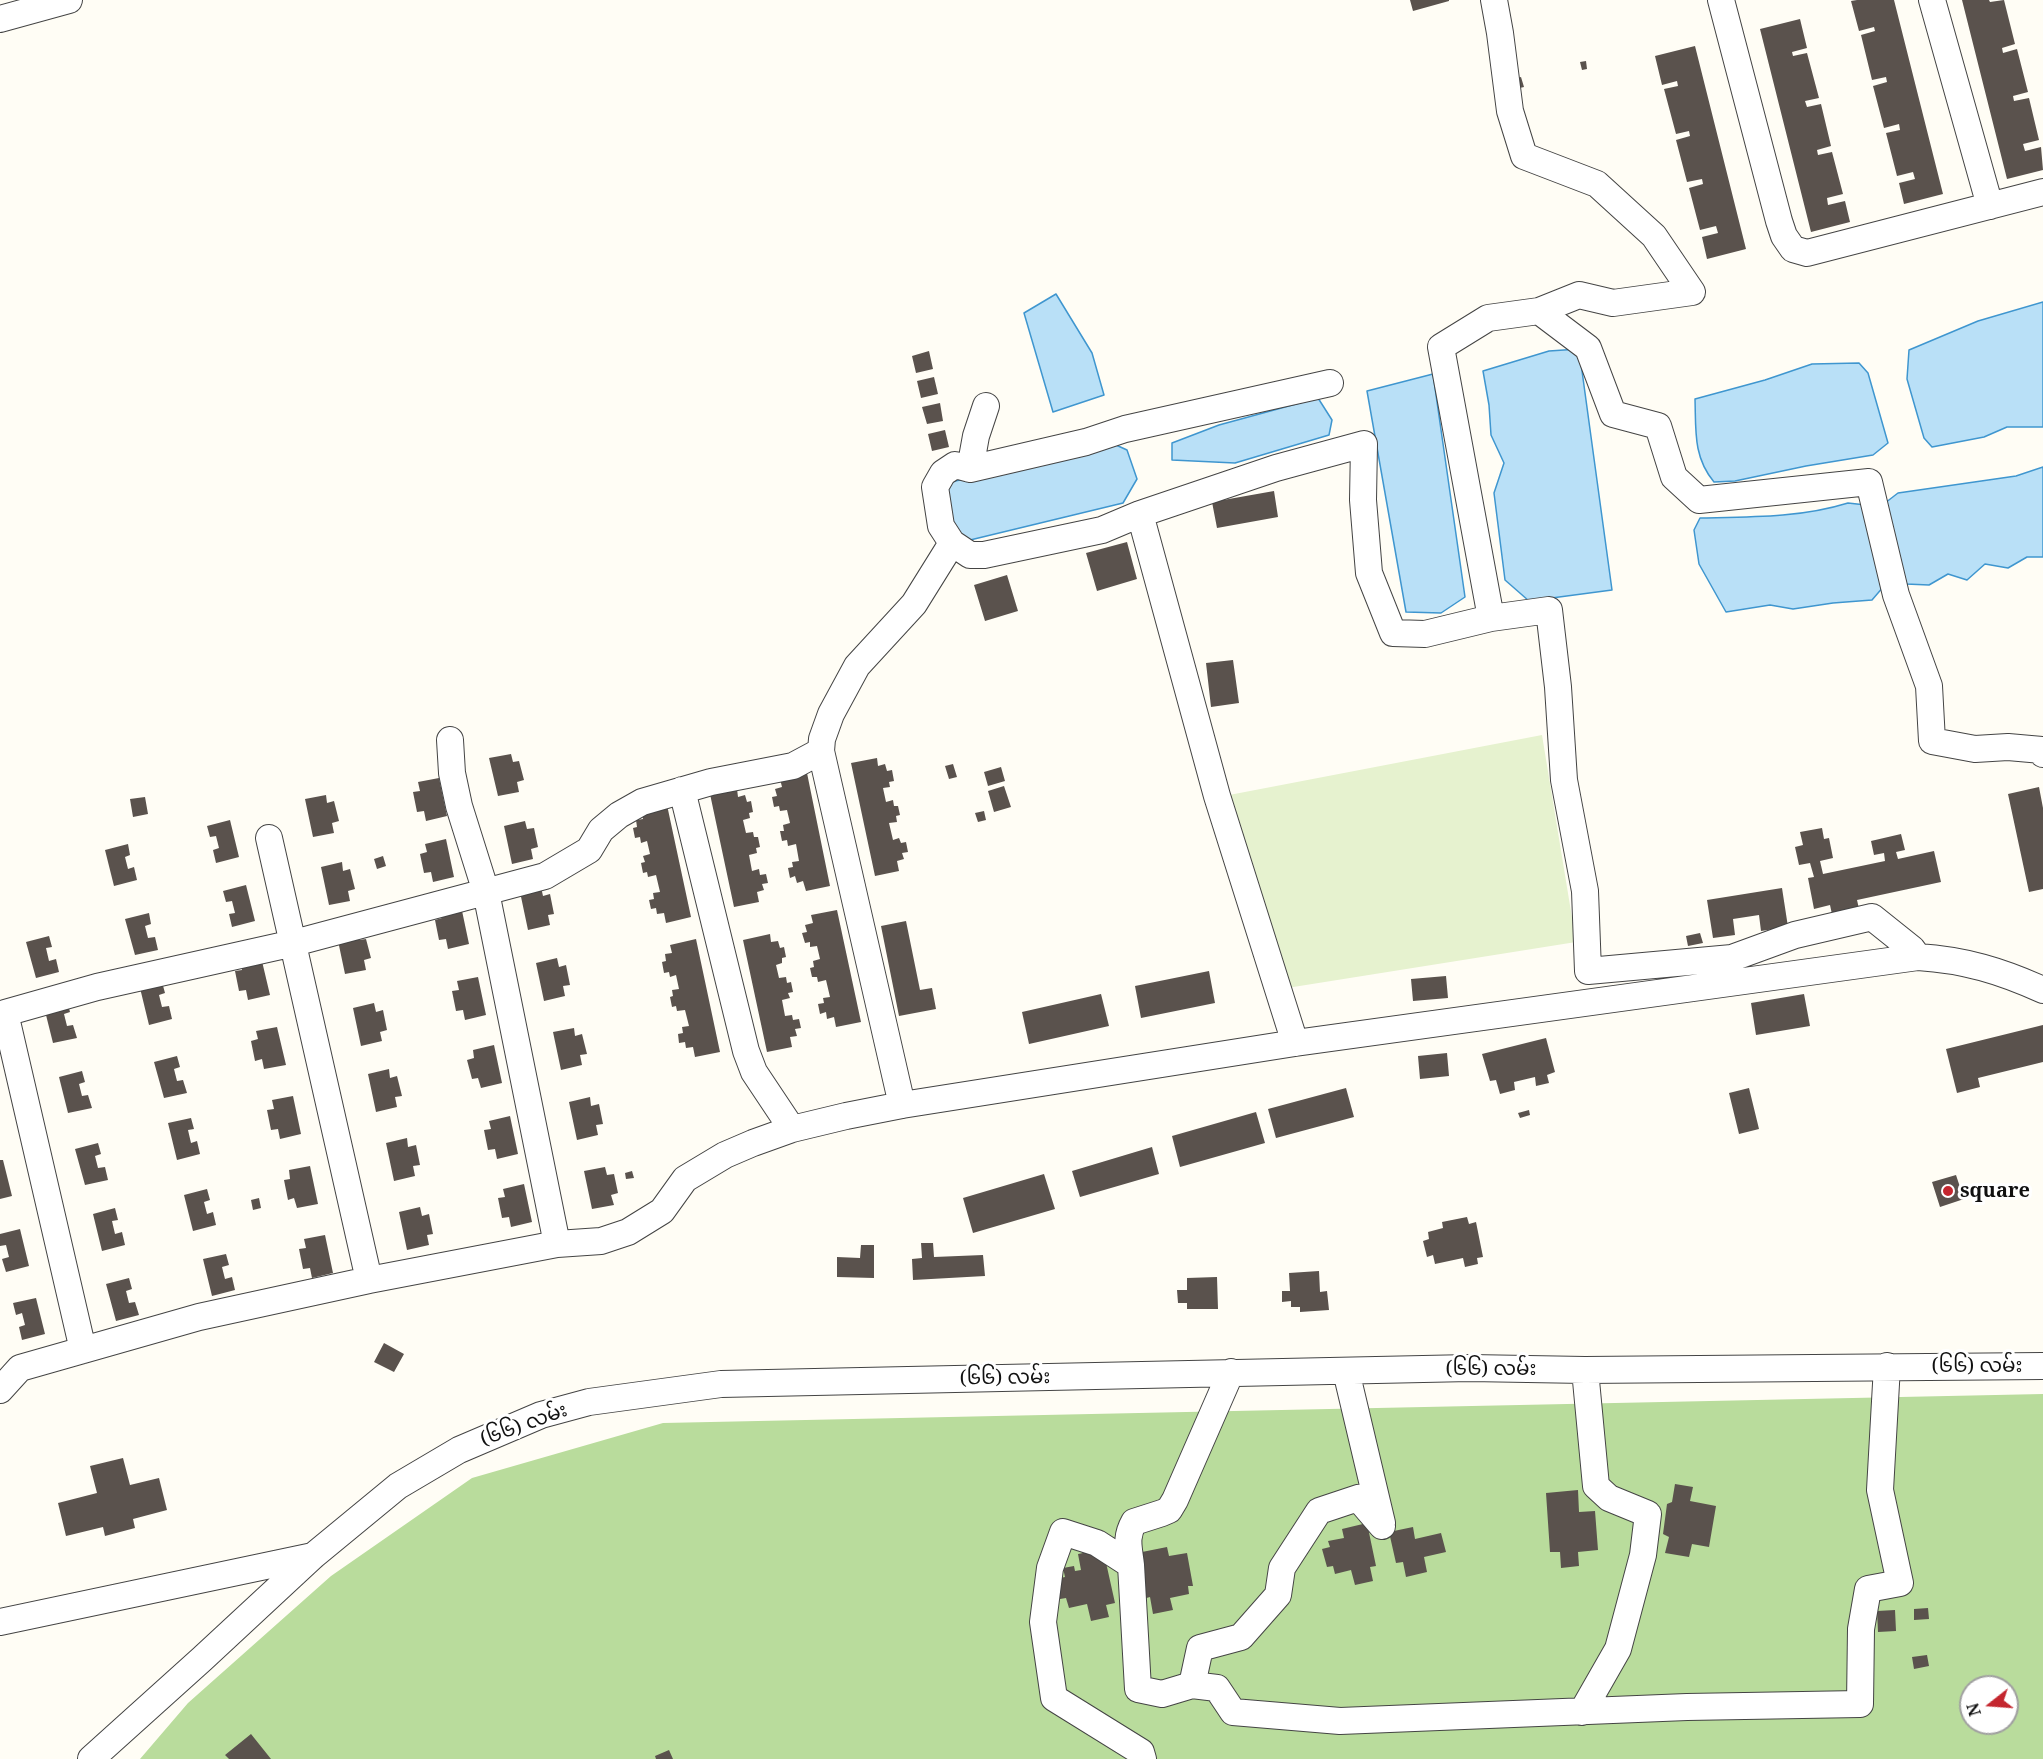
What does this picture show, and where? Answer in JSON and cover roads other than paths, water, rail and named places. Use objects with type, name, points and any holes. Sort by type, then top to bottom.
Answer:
[{"type":"street","points":[[0,19],[69,0]]},
{"type":"street","points":[[1491,618],[1441,347],[1488,318],[1539,311],[1579,295],[1613,303],[1692,292],[1654,236],[1598,184],[1524,156],[1510,111],[1494,0]]},
{"type":"street","points":[[1721,0],[1779,221],[1784,236],[1793,249],[1807,253],[2043,192]]},
{"type":"street","points":[[1932,0],[1990,206]]},
{"type":"street","points":[[1539,311],[1587,348],[1613,414],[1658,426],[1674,477],[1699,500],[1869,483],[1896,595],[1929,686],[1932,741],[1975,749],[2008,747],[2042,750],[2043,754]]},
{"type":"street","points":[[1330,383],[1125,429],[1086,442],[970,469],[955,465],[943,473],[934,487],[941,526],[952,543],[970,555],[984,555],[1102,530],[1140,514],[1276,468],[1364,444],[1363,500],[1369,573],[1393,633],[1425,634],[1491,618],[1549,610],[1558,687],[1564,780],[1585,891],[1588,971],[1732,958],[1795,935],[1872,917],[1912,949],[1918,957]]},
{"type":"street","points":[[970,469],[976,436],[986,406]]},
{"type":"street","points":[[1140,514],[1217,796],[1295,1043]]},
{"type":"street","points":[[902,1105],[821,751],[822,739],[831,714],[857,666],[914,603],[952,543]]},
{"type":"street","points":[[450,740],[452,773],[459,806],[486,892],[557,1244]]},
{"type":"street","points":[[83,1350],[2,1013],[97,987],[294,943],[545,876],[589,850],[601,830],[619,815],[642,802],[711,782],[793,766],[821,751]]},
{"type":"street","points":[[682,790],[746,1051],[754,1071],[792,1130]]},
{"type":"street","points":[[269,838],[369,1280]]},
{"type":"street","points":[[0,1390],[10,1370],[199,1317],[369,1280],[557,1244],[601,1241],[628,1232],[662,1211],[685,1179],[725,1155],[792,1130],[902,1105],[1295,1043],[1918,957],[1973,964],[2043,990]]},
{"type":"street","points":[[1231,1372],[1169,1510],[1134,1522],[1127,1534],[1138,1689],[1162,1694],[1192,1685],[1217,1688],[1233,1712],[1340,1721],[1687,1707],[1860,1704],[1861,1629],[1868,1588],[1900,1583],[1880,1490],[1887,1366]]},
{"type":"street","name":"(၆၆) လမ်း","points":[[91,1759],[313,1556],[398,1486],[459,1450],[500,1431],[541,1415],[589,1402],[721,1384],[1470,1368],[1585,1370],[2043,1366]]},
{"type":"street","points":[[1582,1712],[1618,1649],[1642,1556],[1648,1514],[1609,1498],[1596,1486],[1585,1370]]},
{"type":"street","points":[[1192,1685],[1200,1648],[1241,1637],[1278,1595],[1282,1568],[1319,1511],[1358,1498],[1383,1526],[1346,1371]]},
{"type":"street","points":[[1131,1565],[1097,1544],[1063,1532],[1050,1568],[1043,1622],[1054,1698],[1141,1752],[1143,1759]]},
{"type":"street","points":[[0,1622],[313,1556]]},
{"type":"water","points":[[1056,294],[1092,353],[1104,395],[1053,412],[1024,313]]},
{"type":"water","points":[[2043,302],[2043,427],[2007,427],[1984,437],[1932,447],[1924,438],[1907,379],[1909,350],[1978,321]]},
{"type":"water","points":[[1579,349],[1612,590],[1529,601],[1505,580],[1494,493],[1504,463],[1491,435],[1483,371],[1549,351]]},
{"type":"water","points":[[1859,363],[1868,373],[1888,443],[1873,455],[1735,481],[1714,482],[1707,473],[1697,443],[1695,399],[1765,380],[1812,364]]},
{"type":"water","points":[[1433,374],[1465,597],[1441,613],[1406,612],[1367,391]]},
{"type":"water","points":[[1318,398],[1332,420],[1329,435],[1235,463],[1172,460],[1172,443],[1219,425]]},
{"type":"water","points":[[1116,445],[1127,450],[1137,479],[1123,503],[966,541],[951,524],[944,497],[951,482]]},
{"type":"water","points":[[2043,467],[2043,557],[2027,557],[2008,568],[1985,564],[1967,580],[1948,574],[1929,585],[1906,584],[1885,503],[1898,493],[2016,476]]},
{"type":"water","points":[[1848,503],[1866,505],[1884,586],[1872,600],[1793,609],[1770,605],[1726,612],[1699,564],[1694,530],[1700,518],[1793,514]]},
{"type":"place","name":"square","points":[[1948,1191]]}]
